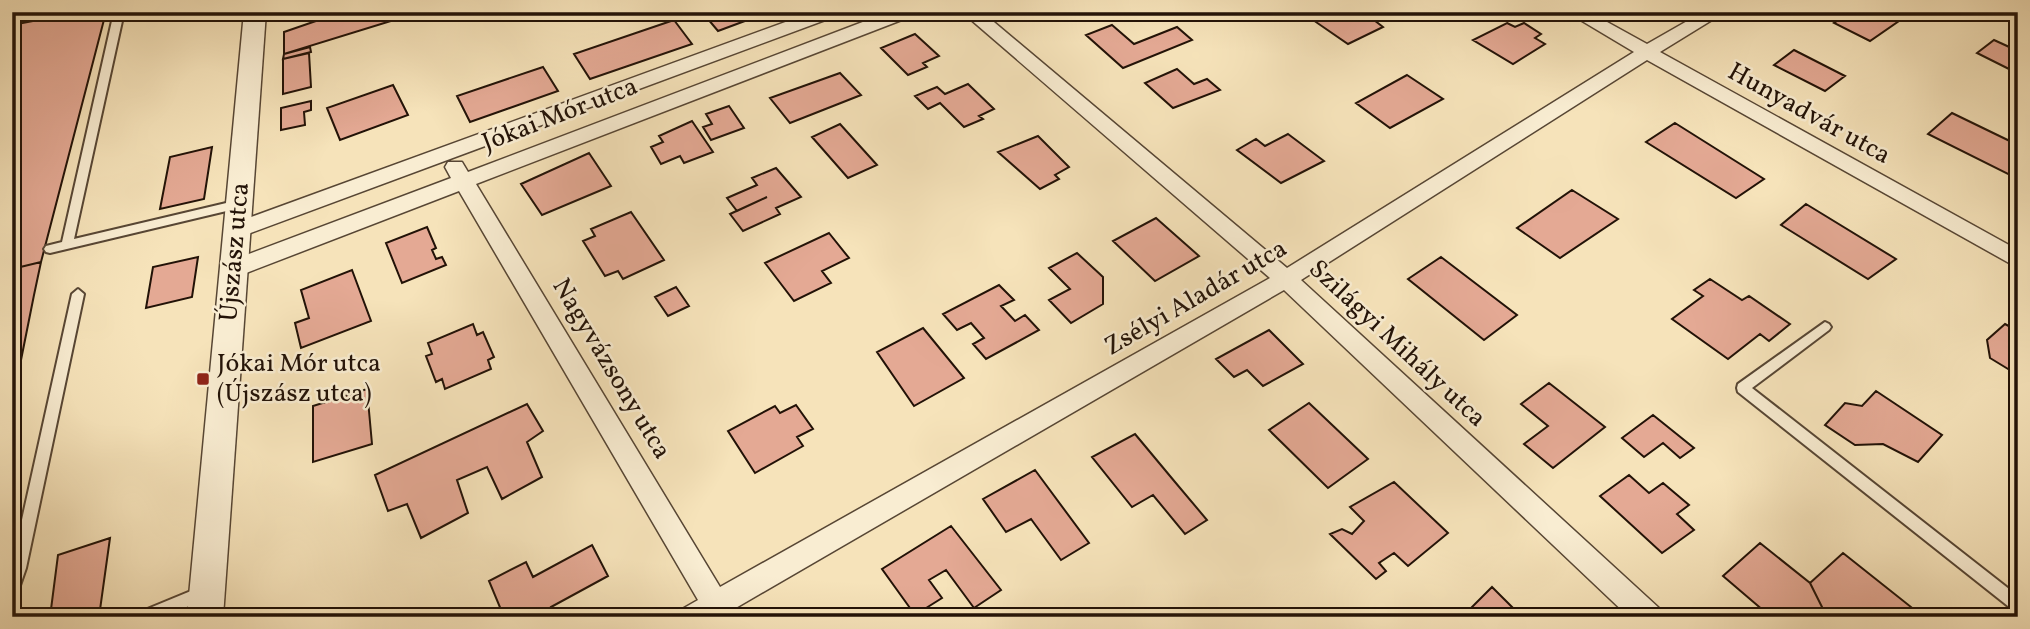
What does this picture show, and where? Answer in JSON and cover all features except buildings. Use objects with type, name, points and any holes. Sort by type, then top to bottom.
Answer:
[{"type":"street","name":"Újszász utca","points":[[206,604],[254,12]]},
{"type":"street","name":"Jókai Mór utca","points":[[238,217],[445,154],[830,12]]},
{"type":"street","name":"Jókai Mór utca","points":[[233,269],[906,12]]},
{"type":"street","name":"Szilágyi Mihály utca","points":[[971,12],[1286,279],[1649,617]]},
{"type":"street","name":"Hunyadvár utca","points":[[1576,12],[2018,260]]},
{"type":"street","name":"Zsélyi Aladár utca","points":[[694,617],[720,611],[1286,279],[1645,52],[1716,12]]},
{"type":"street","name":"Nagyvázsony utca","points":[[445,154],[464,179],[720,611]]},
{"type":"lane","points":[[12,14],[22,12]]},
{"type":"lane","points":[[67,245],[119,12]]},
{"type":"lane","points":[[50,249],[238,217]]},
{"type":"lane","points":[[12,589],[19,568],[78,294]]},
{"type":"lane","points":[[1825,327],[1743,388],[2018,605]]},
{"type":"lane","points":[[145,617],[206,604]]},
{"type":"place","name":"Jókai Mór utca (Újszász utca)","points":[[203,379]]}]
